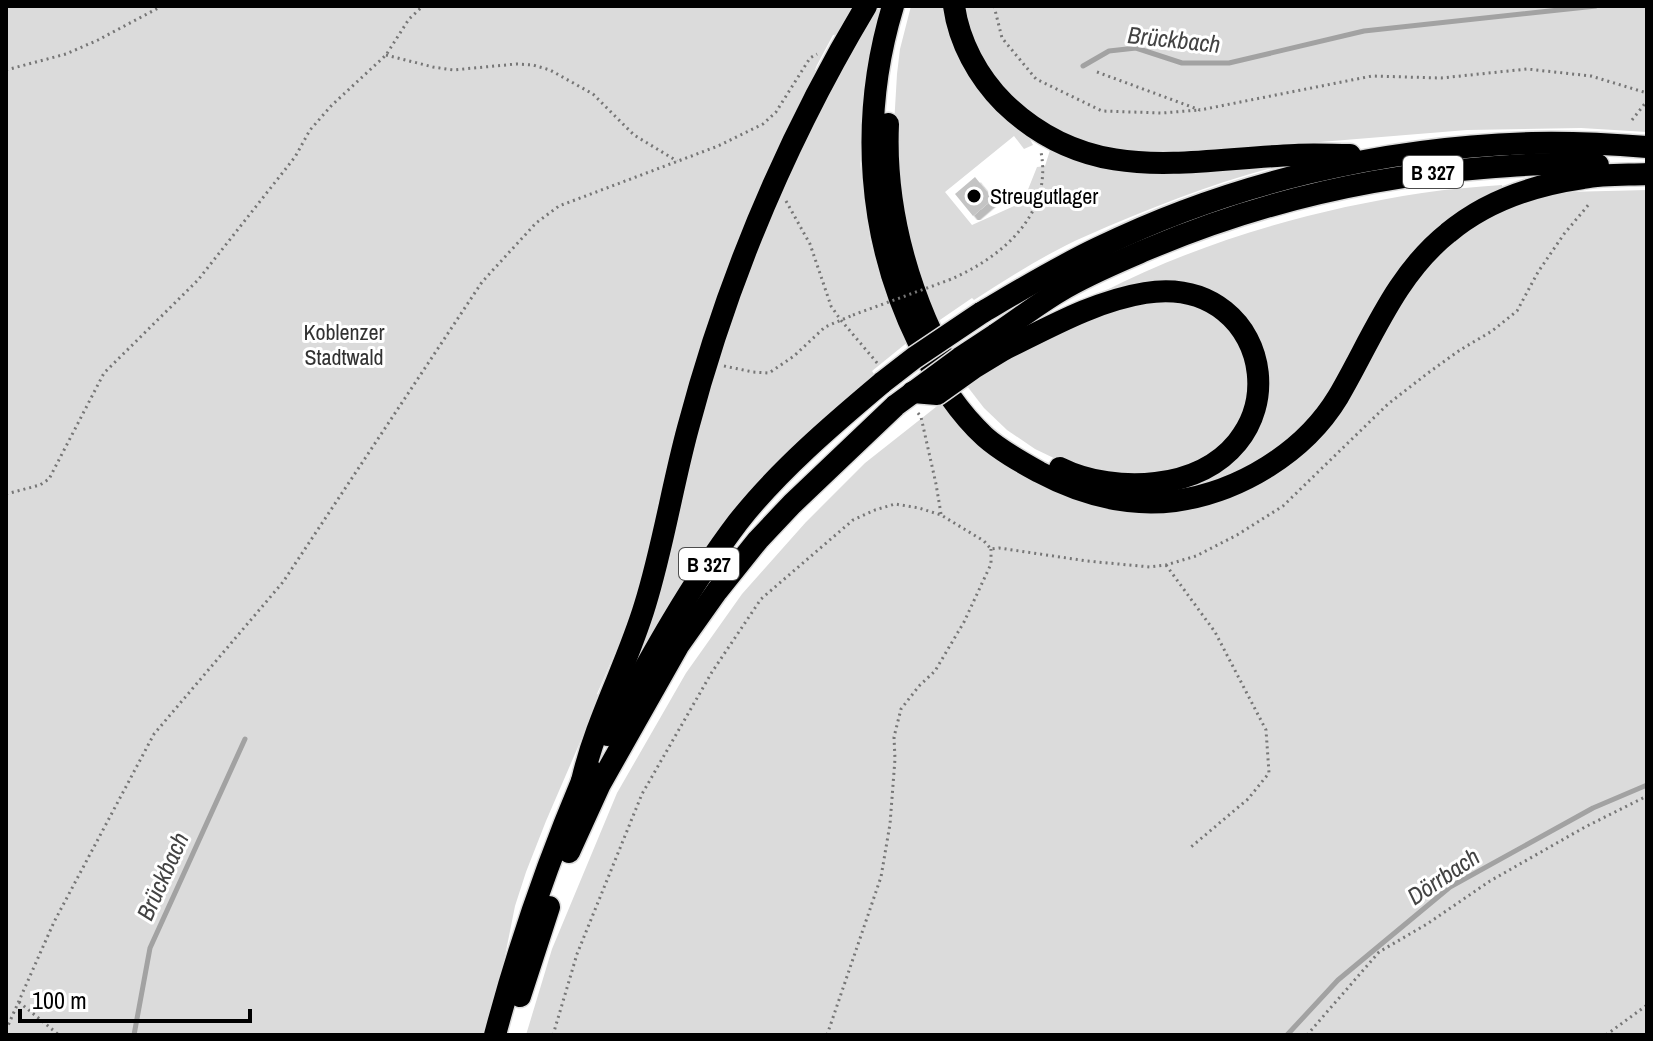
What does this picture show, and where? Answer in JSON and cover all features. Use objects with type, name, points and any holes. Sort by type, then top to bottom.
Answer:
[{"type":"highway","points":[[582,781],[589,750],[645,605],[688,429],[738,270],[774,181],[814,98],[866,6]]},
{"type":"highway","points":[[893,6],[875,87],[872,141],[875,195],[884,249],[913,331],[940,382],[986,438],[1022,463],[1065,486],[1104,499],[1142,503],[1176,501],[1239,483],[1276,461],[1321,421],[1336,401],[1392,299],[1417,263],[1447,233],[1482,210],[1516,194],[1585,177],[1647,172]]},
{"type":"highway","points":[[907,6],[889,89],[887,142],[891,193],[912,285],[945,361],[966,397],[994,427],[1028,452],[1069,472],[1108,482],[1141,485],[1173,481],[1224,457],[1246,430],[1258,396],[1256,364],[1242,331],[1225,312],[1189,294],[1146,293],[999,343]]},
{"type":"highway","points":[[954,6],[967,51],[996,96],[1031,126],[1061,144],[1099,157],[1138,162],[1193,163],[1294,155],[1403,155]]},
{"type":"highway","name":"B 327","points":[[495,1035],[515,961],[544,876],[582,781],[663,635],[740,520],[880,373],[914,358],[1043,276],[1100,247],[1158,221],[1279,181],[1341,166],[1468,146],[1598,143],[1647,147]]},
{"type":"highway","name":"B 327","points":[[507,1035],[575,836],[600,784],[678,646],[758,540],[792,504],[907,401],[999,343],[1060,290],[1195,230],[1292,198],[1387,178],[1517,165],[1594,164],[1647,172]]},
{"type":"path","points":[[6,70],[66,54],[162,6]]},
{"type":"path","points":[[6,494],[40,485],[49,479],[104,373],[198,280],[295,157],[310,130],[386,55],[409,19],[423,6]]},
{"type":"path","points":[[994,6],[1002,38],[1036,79],[1102,111],[1162,113],[1200,110],[1372,76],[1441,78],[1527,69],[1591,76],[1647,93]]},
{"type":"path","points":[[6,1030],[54,922],[154,734],[283,582],[482,282],[536,223],[559,206],[718,146],[763,124],[776,112],[810,58],[834,41],[844,42]]},
{"type":"path","points":[[386,55],[453,70],[516,64],[550,70],[593,94],[634,135],[677,161]]},
{"type":"path","points":[[1097,72],[1200,110]]},
{"type":"path","points":[[1632,120],[1647,101]]},
{"type":"path","points":[[708,360],[726,367],[769,373],[794,356],[825,327],[840,319],[949,280],[987,260],[1017,234],[1034,208],[1044,175],[1039,144]]},
{"type":"path","points":[[774,181],[805,234],[831,306],[880,373]]},
{"type":"path","points":[[991,549],[1150,567],[1196,556],[1237,535],[1283,506],[1388,404],[1517,311],[1547,259],[1590,203]]},
{"type":"path","points":[[907,401],[921,417],[941,515]]},
{"type":"path","points":[[553,1035],[577,954],[642,794],[712,672],[761,599],[853,520],[895,504],[941,515],[984,541],[991,549],[991,564],[964,622],[935,671],[901,709],[894,737],[890,824],[881,877],[827,1035]]},
{"type":"path","points":[[1166,565],[1215,632],[1266,730],[1269,773],[1248,799],[1191,847]]},
{"type":"path","points":[[1307,1035],[1379,952],[1490,881],[1647,796]]},
{"type":"path","points":[[19,1002],[59,1035]]},
{"type":"path","points":[[1606,1035],[1647,1005]]},
{"type":"green space","name":"Koblenzer Stadtwald","points":[[6,6],[858,6],[842,34],[833,35],[817,65],[815,70],[822,70],[663,501],[658,501],[647,562],[631,616],[526,872],[485,1035],[6,1035]]},
{"type":"green space","points":[[911,6],[947,6],[1033,145],[1024,149],[1014,136],[945,192],[972,225],[1023,202],[1037,167],[1045,166],[1051,147],[1283,165],[1183,196],[1086,236],[974,300],[972,298],[934,324],[907,254],[893,142],[900,49]]},
{"type":"green space","points":[[963,6],[1647,6],[1647,132],[1581,128],[1467,130],[1219,153],[1133,152],[1090,144],[1051,127],[1010,95],[979,50]]},
{"type":"green space","points":[[876,8],[881,10],[864,91],[860,163],[870,240],[881,281],[909,341],[872,371],[874,374],[828,415],[640,655],[671,556],[697,425],[732,317],[798,159]]},
{"type":"green space","points":[[1502,185],[1504,195],[1450,225],[1329,400],[1259,467],[1169,498],[1157,490],[1177,487],[1264,400],[1230,308],[1101,296],[1101,293],[1178,258],[1298,218],[1422,193]]},
{"type":"green space","points":[[1647,190],[1647,1035],[526,1035],[552,949],[617,793],[686,673],[742,594],[806,522],[865,463],[941,403],[975,439],[1011,468],[1052,491],[1099,506],[1271,473],[1435,254],[1497,210],[1531,197],[1566,192]]},
{"type":"green space","points":[[1174,298],[1216,313],[1250,361],[1242,423],[1208,460],[1136,479],[1060,461],[1007,430],[967,386],[1001,363],[1094,315]]},
{"type":"building","name":"Streugutlager","points":[[975,177],[993,199],[973,216],[955,194]]},
{"type":"waterway","name":"Brückbach","points":[[1083,66],[1109,51],[1136,48],[1182,63],[1229,63],[1364,31],[1596,6]]},
{"type":"waterway","name":"Brückbach","points":[[134,1035],[150,948],[245,739]]},
{"type":"waterway","name":"Dörrbach","points":[[1287,1035],[1338,980],[1450,887],[1593,808],[1647,785]]},
{"type":"place","name":"Streugutlager","points":[[974,196]]}]
